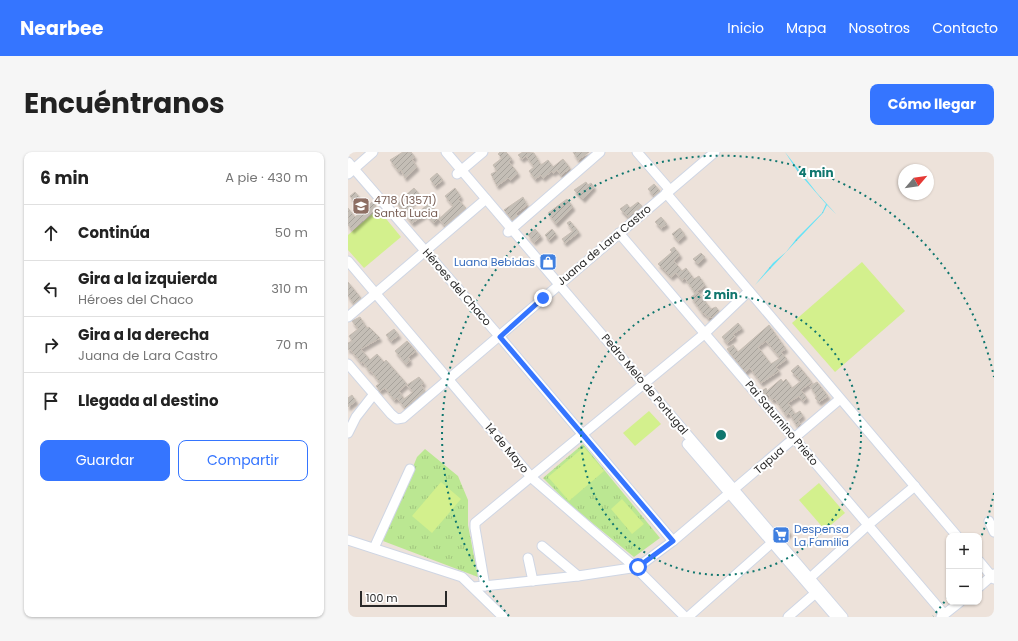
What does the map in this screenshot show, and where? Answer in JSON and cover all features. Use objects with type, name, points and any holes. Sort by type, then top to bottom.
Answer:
[{"type":"street","points":[[350,168],[373,152]]},
{"type":"street","name":"Pedro Melo de Portugal","points":[[438,152],[459,172],[817,591],[843,617]]},
{"type":"street","name":"Pedro Melo de Portugal","points":[[446,152],[459,172]]},
{"type":"street","points":[[459,172],[483,152]]},
{"type":"street","points":[[509,231],[600,152]]},
{"type":"street","points":[[637,152],[749,291],[954,533]]},
{"type":"street","name":"Juana de Lara Castro","points":[[374,394],[395,418],[400,420],[403,418],[500,337],[557,286],[715,152]]},
{"type":"street","name":"Héroes del Chaco","points":[[350,168],[426,251],[673,541]]},
{"type":"street","points":[[348,317],[484,201]]},
{"type":"street","name":"Pai Saturnino Prieto","points":[[619,233],[868,525],[942,616]]},
{"type":"street","name":"14 de Mayo","points":[[348,262],[531,476],[636,568],[686,617]]},
{"type":"street","points":[[485,586],[475,528],[476,523],[581,434],[705,333],[749,291]]},
{"type":"street","points":[[348,364],[374,394],[356,417],[348,433]]},
{"type":"street","name":"Tapua","points":[[636,568],[673,541],[840,399]]},
{"type":"street","points":[[374,548],[410,468]]},
{"type":"street","points":[[810,578],[868,525],[915,486]]},
{"type":"street","points":[[989,520],[994,532]]},
{"type":"street","points":[[348,540],[456,574],[474,587],[503,617]]},
{"type":"street","points":[[686,617],[774,541]]},
{"type":"street","name":"Pedro Melo de Portugal","points":[[774,541],[810,578],[817,591],[836,617]]},
{"type":"street","points":[[542,546],[578,576]]},
{"type":"street","points":[[528,558],[533,581]]},
{"type":"street","points":[[982,564],[993,577],[982,585]]},
{"type":"street","points":[[474,587],[636,568]]},
{"type":"street","points":[[788,617],[817,591]]},
{"type":"street","points":[[942,616],[956,605]]},
{"type":"green space","points":[[378,209],[401,237],[364,268],[348,250],[348,235]]},
{"type":"green space","points":[[862,262],[905,311],[835,372],[792,323]]},
{"type":"green space","points":[[649,411],[661,424],[635,446],[623,433]]},
{"type":"green space","points":[[583,444],[660,538],[634,557],[569,504],[543,478]]},
{"type":"green space","points":[[584,447],[604,471],[569,501],[548,477]]},
{"type":"green space","points":[[425,449],[458,476],[468,500],[468,525],[478,577],[383,541],[417,457]]},
{"type":"green space","points":[[441,482],[461,499],[432,533],[412,516]]},
{"type":"green space","points":[[819,483],[845,513],[825,530],[799,500]]},
{"type":"green space","points":[[622,499],[644,524],[632,534],[611,509]]},
{"type":"water","points":[[785,152],[817,193],[836,214],[827,205],[823,213],[755,285],[773,263],[786,252],[797,238],[822,213],[826,204],[798,172]]},
{"type":"building","points":[[403,152],[411,152],[415,157],[412,159],[417,167],[405,178],[401,170],[399,172],[390,160]]},
{"type":"building","points":[[500,152],[506,152],[512,159],[509,162],[518,173],[510,180],[508,178],[497,186],[491,174],[497,171],[493,165],[502,158],[498,154]]},
{"type":"building","points":[[523,152],[534,153],[541,165],[548,160],[553,167],[563,159],[570,168],[561,175],[557,170],[553,173],[552,171],[543,178],[541,175],[535,179],[529,171],[534,167],[526,156],[522,159],[518,155]]},
{"type":"building","points":[[573,152],[589,152],[578,160]]},
{"type":"building","points":[[437,173],[443,180],[435,186],[430,179]]},
{"type":"building","points":[[586,182],[588,185],[591,183],[594,187],[583,199],[574,190]]},
{"type":"building","points":[[654,184],[660,191],[654,196],[648,189]]},
{"type":"building","points":[[414,188],[421,196],[410,204],[417,213],[430,203],[440,217],[434,223],[426,214],[412,223],[397,203]]},
{"type":"building","points":[[455,188],[461,197],[458,199],[466,208],[445,226],[439,219],[453,206],[445,196]]},
{"type":"building","points":[[355,192],[361,199],[355,203],[350,196]]},
{"type":"building","points":[[523,197],[527,205],[516,213],[517,216],[512,220],[504,210]]},
{"type":"building","points":[[567,199],[573,207],[556,224],[548,213]]},
{"type":"building","points":[[372,202],[376,206],[372,209],[373,211],[352,230],[348,225],[348,208],[355,217]]},
{"type":"building","points":[[638,202],[642,206],[628,217],[620,209],[627,204],[630,208]]},
{"type":"building","points":[[661,217],[667,224],[661,228],[655,222]]},
{"type":"building","points":[[570,221],[579,232],[565,243],[562,239],[573,231],[567,223]]},
{"type":"building","points":[[680,228],[685,235],[678,241],[672,234]]},
{"type":"building","points":[[535,229],[541,236],[534,242],[528,235]]},
{"type":"building","points":[[552,229],[556,234],[549,240],[545,235]]},
{"type":"building","points":[[674,247],[680,255],[674,261],[682,271],[686,268],[694,279],[699,276],[705,285],[695,293],[685,278],[682,280],[676,273],[671,277],[658,264],[672,252],[670,250]]},
{"type":"building","points":[[701,253],[705,257],[698,264],[693,259]]},
{"type":"building","points":[[348,282],[361,298],[354,304],[348,296]]},
{"type":"building","points":[[698,292],[711,309],[716,307],[719,311],[712,318],[708,318],[704,313],[703,314],[691,297]]},
{"type":"building","points":[[360,317],[367,328],[369,327],[380,338],[361,349],[370,360],[377,354],[384,362],[386,360],[407,384],[399,391],[404,399],[413,392],[407,385],[419,377],[424,383],[421,385],[425,391],[405,408],[397,398],[394,400],[385,388],[380,391],[376,386],[380,383],[371,371],[369,371],[363,362],[361,363],[350,349],[348,350],[348,343],[352,341],[349,336],[358,329],[352,321]]},
{"type":"building","points":[[738,323],[742,328],[733,334],[735,337],[727,343],[722,337]]},
{"type":"building","points":[[769,325],[786,349],[781,352],[787,359],[776,367],[779,371],[761,383],[750,368],[745,372],[727,349],[733,345],[738,352]],"holes":[[[766,341],[780,358],[771,364],[758,347]]]},
{"type":"building","points":[[394,329],[399,335],[391,341],[386,335]]},
{"type":"building","points":[[407,341],[416,351],[408,357],[410,361],[406,364],[395,351]]},
{"type":"building","points":[[798,365],[812,382],[801,390],[807,398],[803,401],[799,396],[788,403],[795,414],[800,411],[803,416],[798,420],[800,424],[797,426],[789,413],[786,415],[775,399],[772,400],[768,394],[765,395],[762,391],[766,388],[767,391],[781,379],[783,382],[786,379],[792,388],[801,381],[791,371]]},
{"type":"building","points":[[817,382],[828,396],[819,402],[815,398],[817,397],[810,386]]},
{"type":"building","points":[[352,395],[356,401],[348,407],[348,398]]},
{"type":"building","points":[[786,527],[790,533],[784,538],[779,533]]},
{"type":"place","name":"4718 (13571) Santa Lucia","points":[[361,206]]},
{"type":"place","name":"Luana Bebidas","points":[[548,262]]},
{"type":"place","name":"Despensa La Familia","points":[[781,535]]},
{"type":"route","points":[[543,298],[500,337],[673,541],[638,567]]}]
